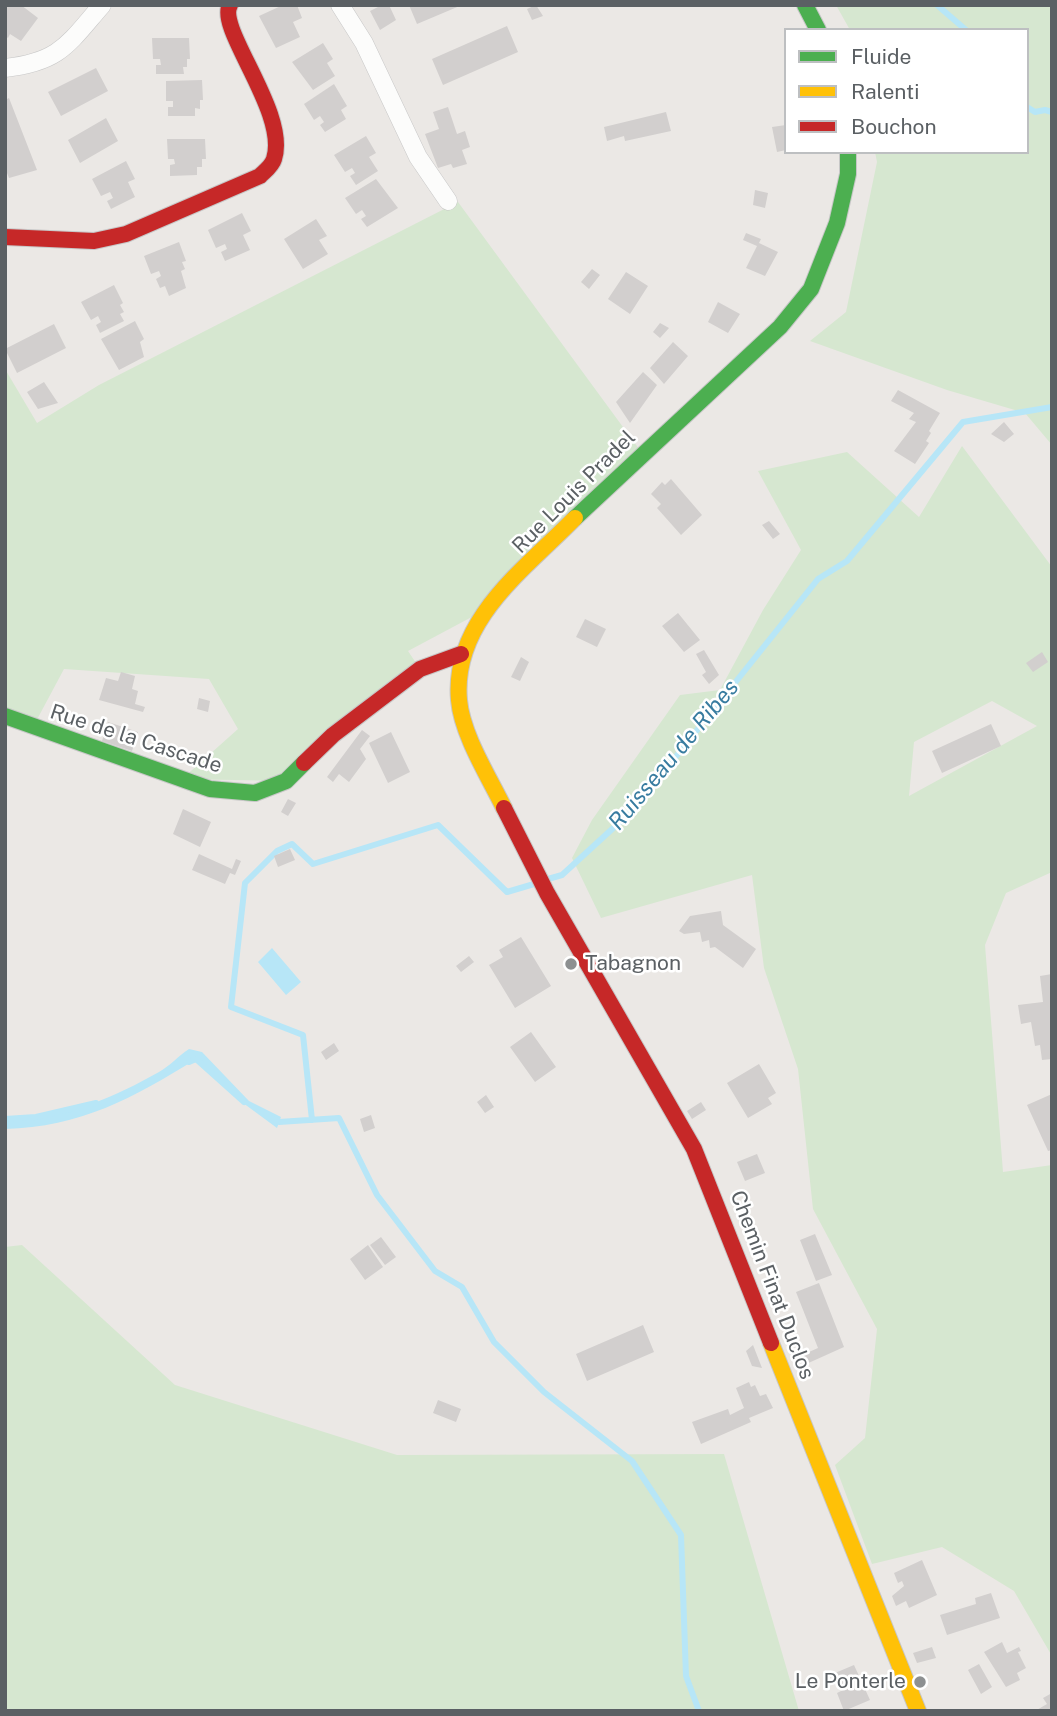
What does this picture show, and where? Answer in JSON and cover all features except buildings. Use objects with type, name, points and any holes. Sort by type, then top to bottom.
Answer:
[{"type":"main road","points":[[5,237],[94,241],[126,234],[260,176],[274,161],[276,141],[271,117],[228,22],[227,10],[230,5]]},
{"type":"main road","points":[[805,5],[817,28]]},
{"type":"main road","name":"Rue Louis Pradel","points":[[547,893],[475,750],[460,701],[461,654],[483,611],[616,477],[780,327],[811,289],[837,223],[848,174],[848,154]]},
{"type":"main road","name":"Rue de la Cascade","points":[[5,716],[210,789],[255,793],[286,781],[333,735],[420,669],[461,654]]},
{"type":"main road","name":"Chemin Finat Duclos","points":[[547,893],[694,1149],[918,1711]]},
{"type":"street","points":[[5,68],[46,60],[64,49],[102,5]]},
{"type":"street","points":[[340,5],[364,43],[418,157],[448,201]]},
{"type":"green space","points":[[836,5],[1052,5],[1052,445],[1025,413],[947,390],[810,341],[846,312],[877,162],[875,154],[1029,154],[1029,28],[849,28]]},
{"type":"green space","points":[[458,202],[642,453],[483,611],[408,651],[420,669],[286,781],[182,779],[238,729],[209,679],[64,669],[33,727],[5,716],[5,369],[37,423],[99,385]]},
{"type":"green space","points":[[962,446],[1052,567],[1052,872],[1006,893],[985,945],[1003,1172],[1052,1165],[1052,1656],[1014,1591],[942,1547],[872,1564],[835,1465],[865,1438],[877,1329],[813,1209],[798,1069],[764,968],[752,875],[601,918],[572,858],[592,820],[680,695],[720,690],[763,610],[801,550],[758,471],[847,452],[919,517]],"holes":[[[992,701],[1037,726],[909,796],[914,742]]]},
{"type":"green space","points":[[22,1245],[175,1385],[397,1455],[724,1454],[799,1711],[5,1711],[5,1247]]},
{"type":"water","points":[[272,948],[301,982],[286,995],[258,962]]},
{"type":"water","points":[[189,1049],[202,1052],[249,1101],[281,1117],[277,1128],[239,1100],[196,1059],[151,1086],[105,1108],[58,1123],[5,1129],[5,1117],[66,1112],[123,1091],[167,1067]]},
{"type":"waterway","points":[[937,5],[964,28]]},
{"type":"waterway","points":[[1029,108],[1035,112],[1052,112]]},
{"type":"waterway","name":"Ruisseau de Ribes","points":[[548,879],[562,875],[634,809],[818,579],[847,561],[963,422],[1052,407]]},
{"type":"waterway","name":"Ruisseau de Ribes","points":[[312,1120],[303,1035],[231,1007],[245,883],[277,851],[292,844],[313,864],[438,825],[507,892],[534,884]]},
{"type":"waterway","points":[[189,1062],[196,1059],[244,1102]]},
{"type":"waterway","points":[[5,1119],[36,1117],[96,1103]]},
{"type":"waterway","points":[[272,1118],[279,1122],[339,1118],[377,1195],[435,1271],[462,1287],[494,1342],[544,1392],[632,1461],[681,1535],[686,1676],[699,1711]]},
{"type":"traffic: fast","points":[[805,5],[817,28]]},
{"type":"traffic: fast","points":[[575,518],[780,327],[811,289],[837,223],[848,174],[848,154]]},
{"type":"traffic: fast","points":[[5,716],[210,789],[255,793],[286,781],[304,763]]},
{"type":"traffic: slow","points":[[504,808],[465,727],[459,700],[460,671],[467,645],[479,621],[496,598],[575,518]]},
{"type":"traffic: slow","points":[[771,1343],[918,1711]]},
{"type":"traffic: jam","points":[[5,237],[94,241],[126,234],[260,176],[272,164],[276,140],[271,119],[233,32],[228,16],[230,5]]},
{"type":"traffic: jam","points":[[304,763],[333,735],[420,669],[461,654]]},
{"type":"traffic: jam","points":[[504,808],[547,893],[694,1149],[771,1343]]},
{"type":"place","name":"Tabagnon","points":[[571,964]]},
{"type":"place","name":"Le Ponterle","points":[[920,1682]]}]
